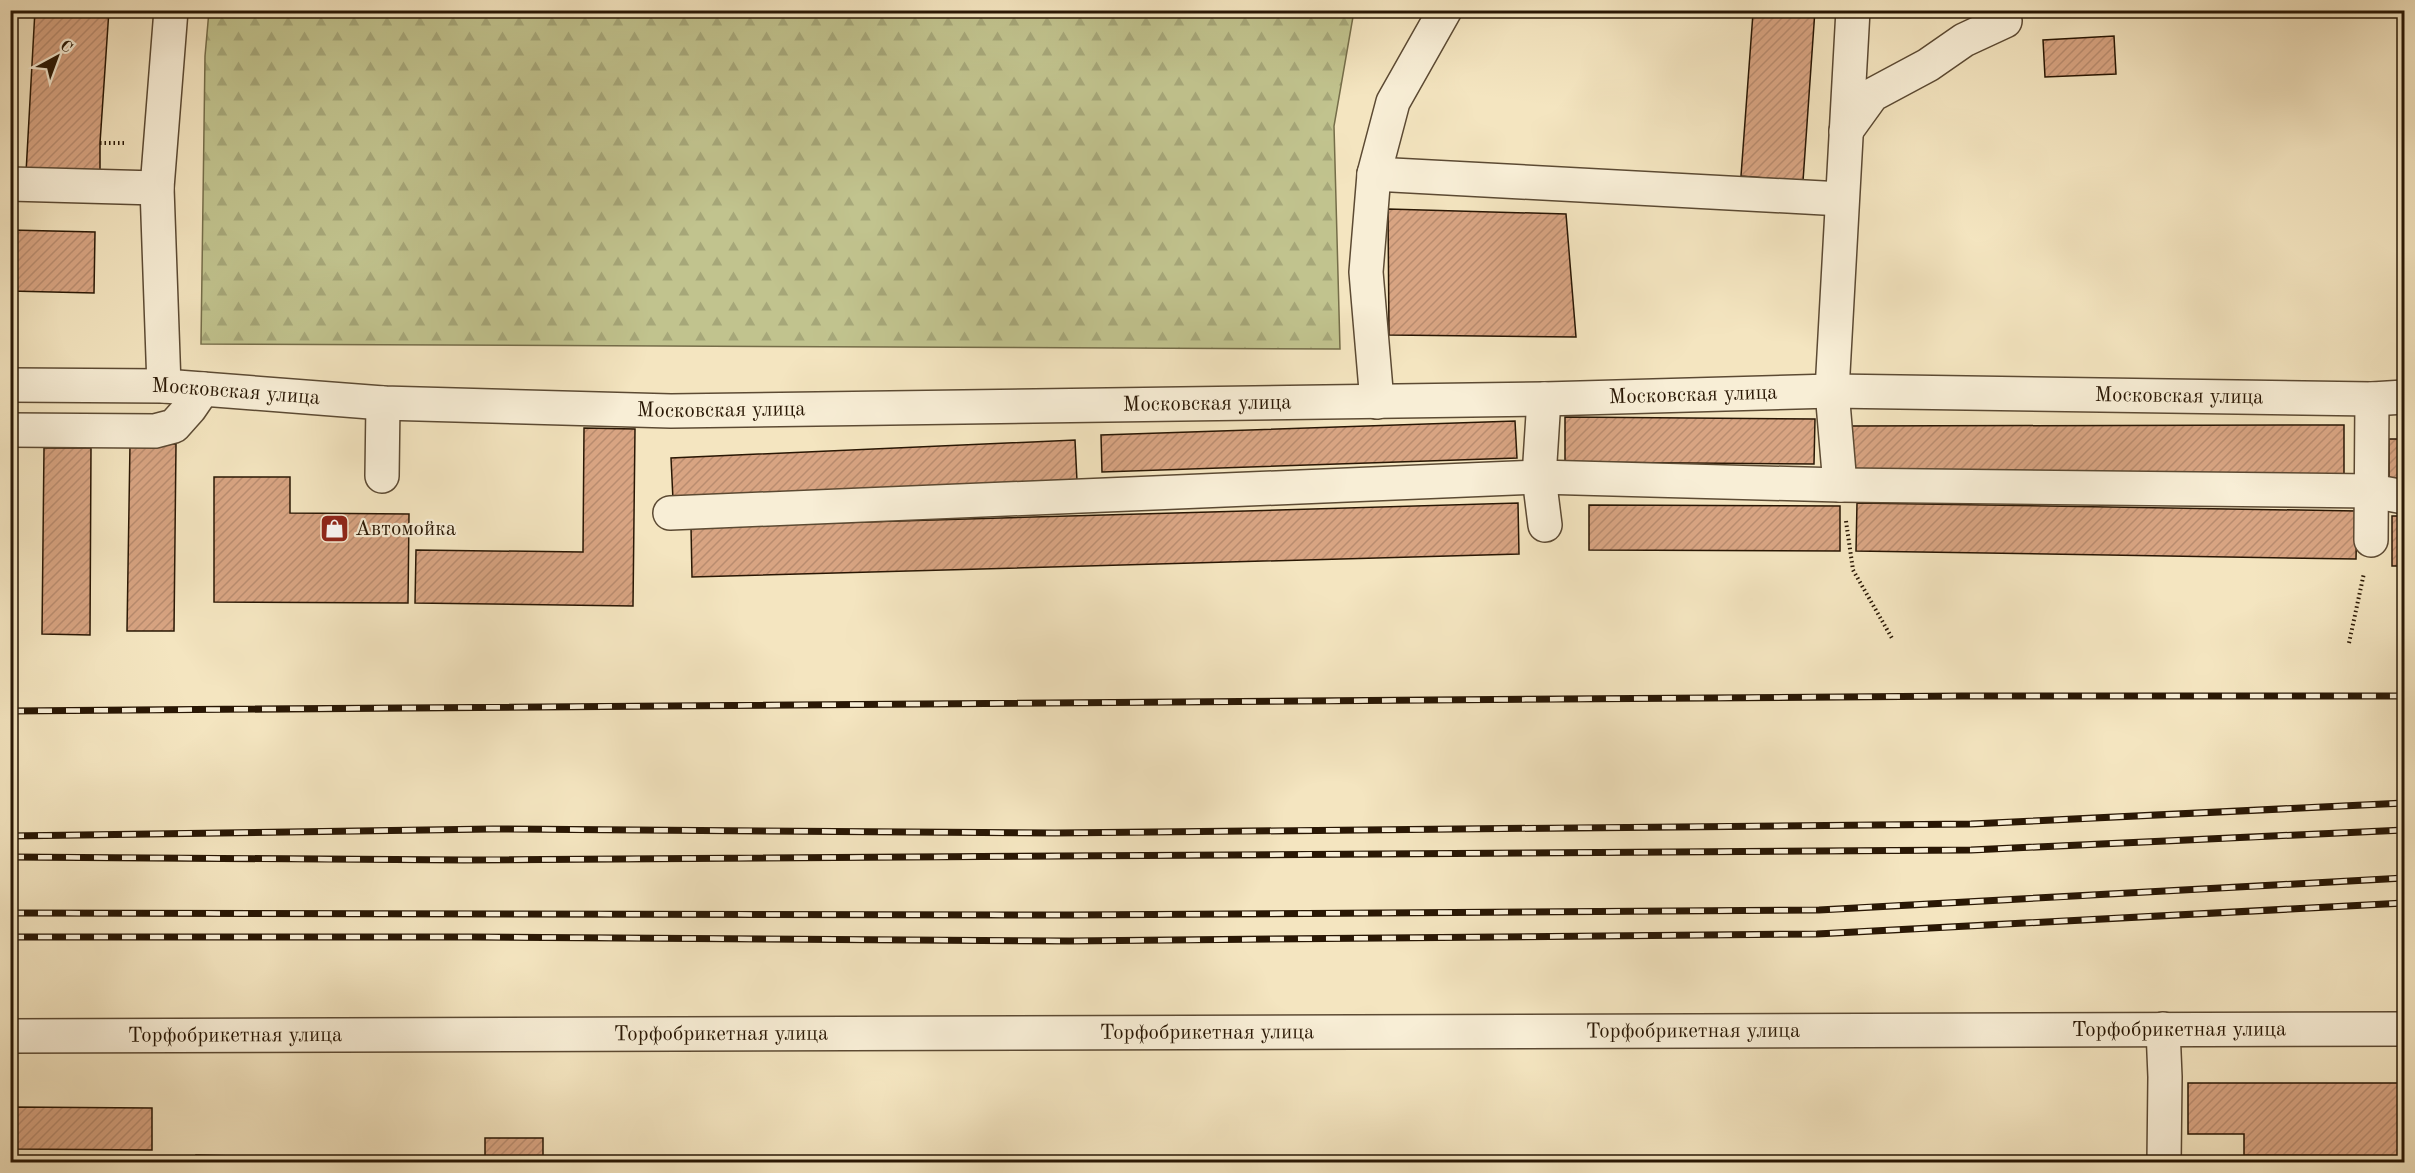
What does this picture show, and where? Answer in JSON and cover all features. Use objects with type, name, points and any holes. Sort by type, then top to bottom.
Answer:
[{"type":"street","points":[[164,386],[157,188],[171,10]]},
{"type":"street","points":[[1377,402],[1366,272],[1374,174],[1393,102],[1445,10]]},
{"type":"street","points":[[1840,485],[1832,391],[1853,10]]},
{"type":"street","points":[[1846,131],[1872,95],[1928,65],[1964,40],[2005,21]]},
{"type":"street","points":[[1374,174],[1842,199]]},
{"type":"street","points":[[10,184],[157,188]]},
{"type":"street","points":[[17,385],[16,430],[155,431],[174,426],[203,389]]},
{"type":"street","name":"Московская улица","points":[[17,385],[164,386],[383,403],[671,411],[1377,402],[1832,391],[2372,399],[2404,397]]},
{"type":"street","points":[[1544,399],[1539,477],[1545,525]]},
{"type":"street","points":[[2372,399],[2372,540]]},
{"type":"street","points":[[382,476],[383,403]]},
{"type":"street","points":[[670,513],[1539,477],[1840,485],[2372,491],[2404,497]]},
{"type":"street","points":[[2163,1029],[2164,1162]]},
{"type":"street","name":"Торфобрикетная улица","points":[[10,1036],[2404,1029]]},
{"type":"path","points":[[1840,485],[1853,570],[1893,639]]},
{"type":"path","points":[[2349,644],[2372,540]]},
{"type":"green space","points":[[209,11],[1354,11],[1334,126],[1340,349],[201,344],[205,56]]},
{"type":"building","points":[[35,10],[109,10],[100,143],[100,177],[26,173]]},
{"type":"building","points":[[1724,10],[1815,10],[1803,181],[1741,176],[1753,13]]},
{"type":"building","points":[[2114,36],[2116,74],[2045,77],[2043,40]]},
{"type":"building","points":[[1388,209],[1566,214],[1576,337],[1389,335]]},
{"type":"building","points":[[10,230],[95,232],[94,293],[10,291]]},
{"type":"building","points":[[1565,417],[1815,419],[1814,464],[1565,462]]},
{"type":"building","points":[[1515,421],[1517,458],[1102,472],[1101,435]]},
{"type":"building","points":[[2344,425],[2344,474],[1848,474],[1847,426]]},
{"type":"building","points":[[584,428],[635,429],[633,606],[415,603],[416,550],[583,552]]},
{"type":"building","points":[[2389,439],[2404,439],[2404,484],[2389,484]]},
{"type":"building","points":[[1075,440],[1077,481],[673,500],[671,458]]},
{"type":"building","points":[[130,444],[176,444],[174,631],[127,631]]},
{"type":"building","points":[[44,448],[91,448],[90,635],[42,634]]},
{"type":"building","points":[[214,477],[290,477],[290,513],[409,514],[408,603],[214,602]]},
{"type":"building","points":[[1518,503],[1519,554],[692,577],[691,527]]},
{"type":"building","points":[[1857,503],[2357,511],[2356,559],[1856,551]]},
{"type":"building","points":[[1589,505],[1840,506],[1840,551],[1589,550]]},
{"type":"building","points":[[2392,516],[2404,516],[2404,566],[2392,566]]},
{"type":"building","points":[[2188,1083],[2404,1083],[2404,1156],[2244,1155],[2244,1134],[2188,1134]]},
{"type":"building","points":[[10,1107],[152,1108],[152,1150],[10,1149]]},
{"type":"building","points":[[485,1138],[543,1138],[543,1162],[485,1162]]},
{"type":"building","points":[[196,1155],[403,1160],[403,1162],[196,1162]]},
{"type":"building","points":[[640,1158],[776,1162],[640,1162]]},
{"type":"railway","points":[[10,711],[1962,696],[2404,696]]},
{"type":"railway","points":[[10,836],[493,829],[1055,833],[1971,824],[2404,803]]},
{"type":"railway","points":[[10,857],[464,860],[1971,850],[2404,830]]},
{"type":"railway","points":[[10,913],[1070,915],[1819,910],[2404,878]]},
{"type":"railway","points":[[10,937],[1069,941],[1817,934],[2404,903]]},
{"type":"place","name":"Автомойка","points":[[334,529]]}]
